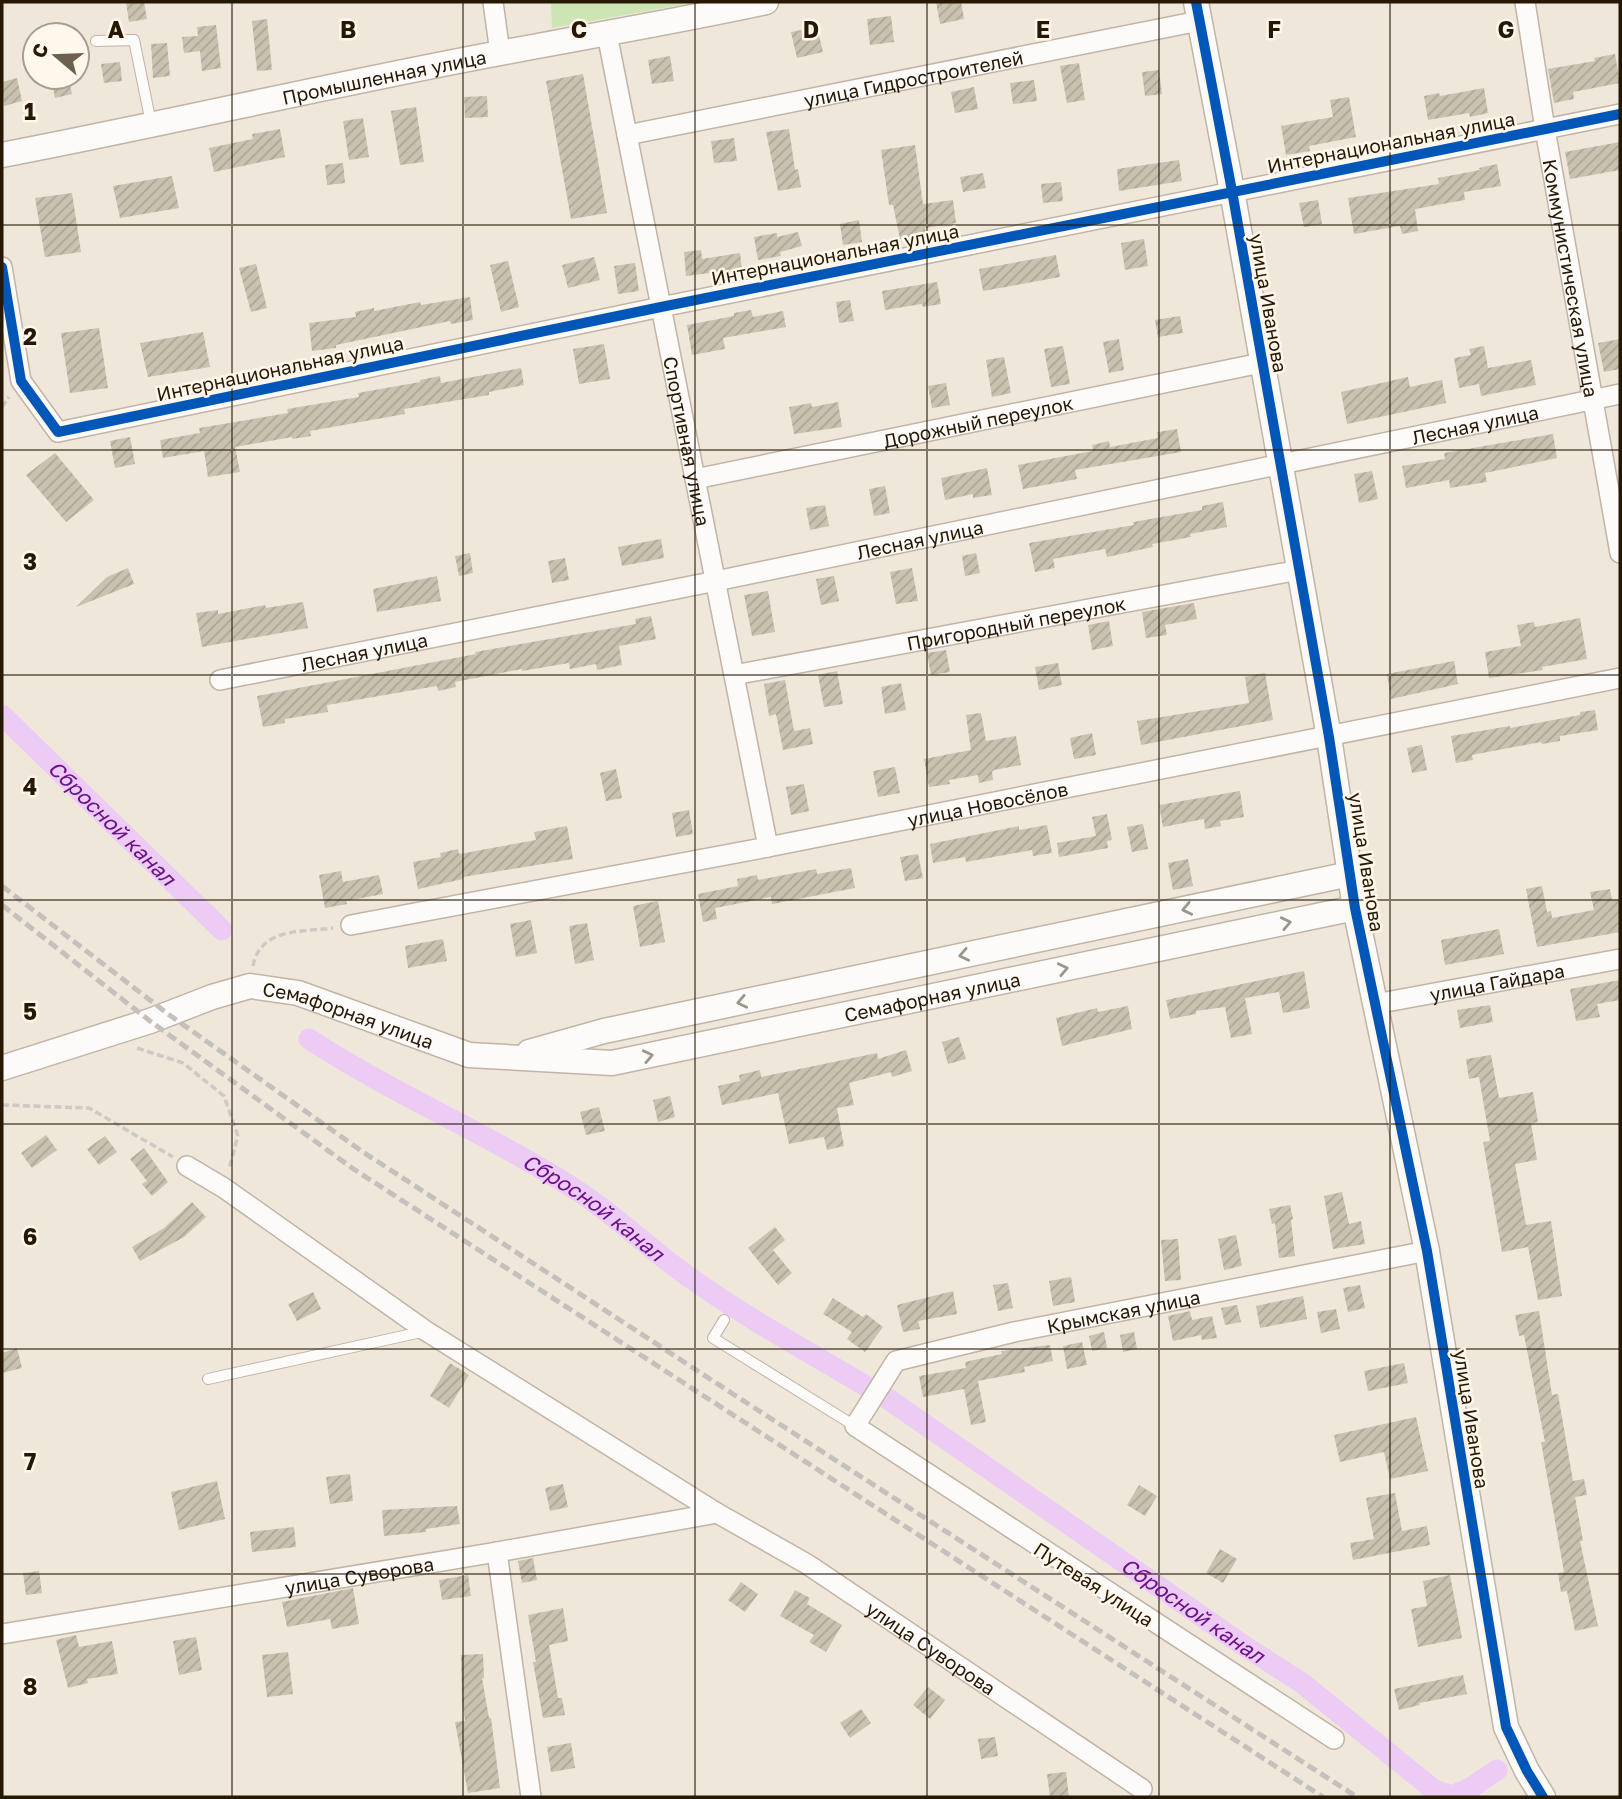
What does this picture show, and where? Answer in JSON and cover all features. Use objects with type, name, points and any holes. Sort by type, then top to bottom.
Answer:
[{"type":"street","points":[[494,2],[500,53]]},
{"type":"street","name":"Промышленная улица","points":[[2,155],[152,127],[500,53],[766,2]]},
{"type":"street","name":"Коммунистическая улица","points":[[1525,2],[1620,553]]},
{"type":"street","name":"улица Гидростроителей","points":[[627,135],[1198,11]]},
{"type":"street","name":"улица Иванова","points":[[1198,11],[1233,191],[1261,363],[1329,737],[1355,908],[1427,1251],[1506,1727],[1543,1797]]},
{"type":"street","name":"Спортивная улица","points":[[607,34],[768,846]]},
{"type":"street","name":"Интернациональная улица","points":[[2,267],[22,382],[58,432],[661,307],[1620,114]]},
{"type":"street","name":"Дорожный переулок","points":[[695,479],[1261,363]]},
{"type":"street","name":"Лесная улица","points":[[220,680],[716,581],[1620,394]]},
{"type":"street","name":"Пригородный переулок","points":[[734,675],[1298,570]]},
{"type":"street","name":"улица Новосёлов","points":[[351,925],[1329,737],[1620,678]]},
{"type":"street","name":"Семафорная улица","points":[[508,1058],[604,1031],[1350,874]]},
{"type":"street","name":"Семафорная улица","points":[[2,1068],[250,986],[298,993],[469,1055],[612,1063],[1355,908]]},
{"type":"street","name":"улица Гайдара","points":[[1375,1004],[1620,959]]},
{"type":"street","points":[[604,1031],[596,1038],[591,1048],[594,1056],[612,1063]]},
{"type":"street","name":"улица Суворова","points":[[187,1166],[224,1188],[426,1331],[717,1513],[807,1564],[1142,1789]]},
{"type":"street","name":"Крымская улица","points":[[855,1426],[896,1361],[1014,1332],[1427,1251]]},
{"type":"street","name":"Путевая улица","points":[[855,1426],[1334,1740]]},
{"type":"street","name":"улица Суворова","points":[[2,1634],[717,1513]]},
{"type":"street","points":[[497,1552],[531,1797]]},
{"type":"lane","points":[[96,41],[134,40],[152,127]]},
{"type":"lane","points":[[724,1320],[713,1338],[855,1426]]},
{"type":"lane","points":[[208,1379],[426,1331]]},
{"type":"path","points":[[250,986],[254,959],[270,939],[294,930],[351,925]]},
{"type":"path","points":[[136,1048],[183,1063],[224,1096],[238,1136],[224,1188]]},
{"type":"path","points":[[2,1105],[89,1108],[187,1166]]},
{"type":"green space","points":[[551,2],[697,2],[552,28]]},
{"type":"building","points":[[126,2],[144,2],[147,19],[129,22]]},
{"type":"building","points":[[936,2],[961,2],[964,19],[940,24]]},
{"type":"building","points":[[891,16],[894,42],[870,45],[867,19]]},
{"type":"building","points":[[267,19],[272,70],[257,71],[252,21]]},
{"type":"building","points":[[216,25],[221,68],[202,71],[200,51],[184,53],[182,37],[198,36],[197,27]]},
{"type":"building","points":[[817,27],[823,52],[797,58],[791,32]]},
{"type":"building","points":[[167,43],[170,76],[153,78],[151,44]]},
{"type":"building","points":[[1615,54],[1620,83],[1573,92],[1574,99],[1554,103],[1548,69],[1595,61],[1594,58]]},
{"type":"building","points":[[670,56],[674,81],[652,84],[648,60]]},
{"type":"building","points":[[120,62],[122,81],[104,83],[101,64]]},
{"type":"building","points":[[1079,63],[1085,100],[1067,103],[1060,66]]},
{"type":"building","points":[[1159,70],[1162,94],[1145,96],[1142,72]]},
{"type":"building","points":[[583,74],[607,213],[571,219],[546,81]]},
{"type":"building","points":[[17,78],[22,101],[4,106],[2,82]]},
{"type":"building","points":[[1034,80],[1037,101],[1013,104],[1010,83]]},
{"type":"building","points":[[974,87],[978,109],[955,113],[951,92]]},
{"type":"building","points":[[1484,88],[1488,113],[1470,117],[1469,113],[1428,120],[1424,96],[1439,93],[1440,96]]},
{"type":"building","points":[[54,91],[71,91],[72,94],[55,98]]},
{"type":"building","points":[[487,96],[488,117],[465,118],[464,97]]},
{"type":"building","points":[[1349,97],[1356,137],[1309,146],[1310,151],[1286,155],[1281,126],[1333,117],[1330,100]]},
{"type":"building","points":[[416,107],[424,162],[400,165],[391,111]]},
{"type":"building","points":[[363,118],[369,157],[349,160],[343,121]]},
{"type":"building","points":[[280,129],[285,157],[214,172],[209,148],[253,139],[252,134]]},
{"type":"building","points":[[789,129],[795,170],[798,169],[801,187],[778,191],[766,132]]},
{"type":"building","points":[[734,138],[737,161],[714,163],[711,141]]},
{"type":"building","points":[[1620,142],[1620,170],[1570,179],[1565,152]]},
{"type":"building","points":[[915,145],[923,204],[953,200],[956,223],[925,228],[926,234],[900,239],[893,205],[889,205],[881,150]]},
{"type":"building","points":[[1179,160],[1182,181],[1119,191],[1117,169]]},
{"type":"building","points":[[343,163],[345,183],[327,185],[325,165]]},
{"type":"building","points":[[1497,164],[1501,186],[1464,192],[1465,200],[1415,209],[1418,231],[1402,234],[1400,226],[1354,234],[1348,198],[1439,184],[1438,178]]},
{"type":"building","points":[[983,173],[986,188],[963,192],[960,177]]},
{"type":"building","points":[[172,176],[179,208],[120,218],[113,186]]},
{"type":"building","points":[[1061,182],[1063,201],[1043,203],[1041,184]]},
{"type":"building","points":[[72,193],[81,252],[45,257],[35,198]]},
{"type":"building","points":[[1318,200],[1322,224],[1304,227],[1299,203]]},
{"type":"building","points":[[859,220],[862,242],[843,245],[840,224]]},
{"type":"building","points":[[798,232],[802,246],[780,252],[781,256],[758,260],[754,237],[777,233],[777,237]]},
{"type":"building","points":[[1144,239],[1148,266],[1125,270],[1121,243]]},
{"type":"building","points":[[701,250],[702,259],[740,253],[742,269],[686,276],[684,252]]},
{"type":"building","points":[[1056,255],[1060,277],[983,291],[979,269]]},
{"type":"building","points":[[594,257],[600,280],[568,288],[562,265]]},
{"type":"building","points":[[508,261],[519,307],[501,312],[490,265]]},
{"type":"building","points":[[635,263],[639,291],[618,294],[614,266]]},
{"type":"building","points":[[256,264],[267,308],[251,312],[239,268]]},
{"type":"building","points":[[937,282],[941,304],[885,310],[882,291]]},
{"type":"building","points":[[470,297],[473,320],[451,324],[450,321],[336,345],[336,348],[312,351],[309,323],[356,317],[355,312],[374,308],[374,311],[420,302],[421,305]]},
{"type":"building","points":[[850,300],[854,321],[839,323],[836,302]]},
{"type":"building","points":[[751,310],[753,317],[783,311],[786,327],[723,338],[725,349],[692,355],[687,325]]},
{"type":"building","points":[[1180,316],[1183,333],[1158,337],[1155,320]]},
{"type":"building","points":[[99,328],[108,388],[70,393],[61,333]]},
{"type":"building","points":[[203,332],[210,367],[148,377],[140,343]]},
{"type":"building","points":[[1119,339],[1124,370],[1109,373],[1103,342]]},
{"type":"building","points":[[1620,339],[1620,369],[1604,372],[1598,343]]},
{"type":"building","points":[[604,344],[610,379],[579,384],[573,349]]},
{"type":"building","points":[[1063,346],[1070,384],[1051,387],[1044,349]]},
{"type":"building","points":[[1484,346],[1488,368],[1531,360],[1536,385],[1481,396],[1479,384],[1459,388],[1454,358],[1471,355],[1469,349]]},
{"type":"building","points":[[1004,357],[1011,393],[992,397],[986,360]]},
{"type":"building","points":[[521,368],[524,385],[489,392],[489,395],[404,409],[405,414],[310,431],[311,436],[235,447],[240,472],[208,477],[204,451],[163,458],[160,440],[200,433],[199,428],[288,413],[287,409],[359,397],[358,393],[440,376],[441,383]]},
{"type":"building","points":[[1408,377],[1410,387],[1442,380],[1446,403],[1347,424],[1341,392]]},
{"type":"building","points":[[946,383],[950,405],[932,408],[928,386]]},
{"type":"building","points":[[838,402],[842,427],[794,434],[789,407],[811,403],[812,407]]},
{"type":"building","points":[[1177,429],[1181,452],[1075,470],[1077,479],[1023,489],[1018,465],[1093,451],[1092,445],[1109,441],[1110,447],[1158,438],[1157,432]]},
{"type":"building","points":[[1553,434],[1557,458],[1485,473],[1487,482],[1450,488],[1449,480],[1406,488],[1402,466],[1445,459],[1444,453]]},
{"type":"building","points":[[130,437],[135,464],[115,468],[110,441]]},
{"type":"building","points":[[55,453],[94,500],[66,522],[26,475]]},
{"type":"building","points":[[987,468],[992,495],[973,498],[973,494],[945,500],[941,478]]},
{"type":"building","points":[[1372,471],[1378,499],[1359,503],[1354,474]]},
{"type":"building","points":[[885,486],[890,513],[874,516],[869,489]]},
{"type":"building","points":[[1223,502],[1227,527],[1190,534],[1191,537],[1152,544],[1153,547],[1107,557],[1105,549],[1053,559],[1055,568],[1035,572],[1029,543],[1134,525],[1133,522],[1202,510],[1202,506]]},
{"type":"building","points":[[825,505],[829,526],[810,530],[806,508]]},
{"type":"building","points":[[661,539],[664,558],[622,566],[618,547]]},
{"type":"building","points":[[470,553],[473,573],[459,576],[455,556]]},
{"type":"building","points":[[976,553],[980,573],[965,576],[962,556]]},
{"type":"building","points":[[565,558],[569,580],[552,583],[548,561]]},
{"type":"building","points":[[128,568],[134,584],[76,607],[107,577]]},
{"type":"building","points":[[912,568],[918,601],[896,604],[890,572]]},
{"type":"building","points":[[437,576],[441,601],[377,612],[373,589]]},
{"type":"building","points":[[834,576],[839,601],[821,605],[816,579]]},
{"type":"building","points":[[768,591],[775,632],[752,636],[744,595]]},
{"type":"building","points":[[303,602],[308,628],[202,647],[196,613],[218,610],[218,614],[265,605],[266,608]]},
{"type":"building","points":[[1194,603],[1197,619],[1165,625],[1167,635],[1146,638],[1142,612]]},
{"type":"building","points":[[651,616],[656,639],[619,646],[622,665],[597,670],[596,664],[570,669],[569,663],[522,669],[455,682],[456,687],[438,691],[437,686],[327,705],[328,712],[285,719],[285,723],[263,727],[257,696],[476,654],[475,652],[636,624],[635,619]]},
{"type":"building","points":[[1580,618],[1587,659],[1542,667],[1543,670],[1489,678],[1485,652],[1521,646],[1517,625],[1534,622],[1535,627]]},
{"type":"building","points":[[1109,621],[1113,646],[1092,650],[1088,625]]},
{"type":"building","points":[[946,650],[950,672],[931,675],[927,653]]},
{"type":"building","points":[[1454,661],[1458,684],[1391,699],[1387,674]]},
{"type":"building","points":[[1058,663],[1062,685],[1039,690],[1035,667]]},
{"type":"building","points":[[837,671],[843,704],[824,707],[818,675]]},
{"type":"building","points":[[1265,673],[1273,720],[1141,745],[1137,721],[1249,703],[1245,677]]},
{"type":"building","points":[[785,680],[794,731],[810,728],[813,744],[783,750],[776,714],[769,716],[764,684]]},
{"type":"building","points":[[901,683],[906,710],[885,714],[881,687]]},
{"type":"building","points":[[1595,710],[1598,730],[1560,736],[1560,741],[1472,755],[1473,760],[1456,763],[1451,736],[1510,728]]},
{"type":"building","points":[[981,713],[986,741],[1016,736],[1021,765],[994,770],[993,780],[979,783],[978,775],[929,787],[924,759],[971,750],[966,715]]},
{"type":"building","points":[[1092,733],[1096,755],[1074,759],[1070,738]]},
{"type":"building","points":[[1422,745],[1427,770],[1412,773],[1407,748]]},
{"type":"building","points":[[895,767],[900,793],[878,797],[873,771]]},
{"type":"building","points":[[616,769],[622,798],[606,801],[600,773]]},
{"type":"building","points":[[804,784],[809,811],[791,815],[786,787]]},
{"type":"building","points":[[1240,791],[1244,817],[1220,821],[1221,826],[1205,829],[1204,819],[1163,827],[1159,805]]},
{"type":"building","points":[[689,810],[693,834],[676,837],[672,813]]},
{"type":"building","points":[[1107,814],[1112,840],[1107,841],[1108,848],[1059,857],[1057,843],[1096,836],[1092,817]]},
{"type":"building","points":[[1143,824],[1148,849],[1132,852],[1127,827]]},
{"type":"building","points":[[1047,825],[1052,853],[1033,856],[1032,850],[966,862],[965,857],[933,863],[930,844],[1019,826],[1019,830]]},
{"type":"building","points":[[567,826],[573,859],[463,877],[418,889],[413,862],[441,857],[440,853],[458,849],[459,854],[536,840],[534,832]]},
{"type":"building","points":[[918,854],[923,878],[905,881],[900,857]]},
{"type":"building","points":[[1188,859],[1193,886],[1173,890],[1168,863]]},
{"type":"building","points":[[851,868],[855,888],[772,904],[771,897],[715,908],[717,919],[703,922],[698,894],[738,886],[737,879],[757,875],[758,880],[816,869],[817,874]]},
{"type":"building","points":[[341,871],[343,882],[379,875],[383,894],[325,908],[319,875]]},
{"type":"building","points":[[1542,886],[1547,912],[1551,911],[1552,918],[1594,910],[1590,892],[1610,889],[1612,900],[1620,899],[1620,932],[1537,947],[1526,889]]},
{"type":"building","points":[[658,901],[665,942],[640,947],[633,906]]},
{"type":"building","points":[[531,920],[537,953],[516,957],[510,924]]},
{"type":"building","points":[[587,923],[594,960],[575,964],[569,926]]},
{"type":"building","points":[[1499,929],[1504,954],[1445,965],[1441,940]]},
{"type":"building","points":[[443,939],[447,961],[408,968],[405,946]]},
{"type":"building","points":[[1304,971],[1310,1008],[1283,1013],[1279,992],[1245,998],[1252,1034],[1231,1038],[1225,1007],[1196,1011],[1196,1014],[1170,1019],[1166,1000]]},
{"type":"building","points":[[1620,980],[1620,1000],[1597,1004],[1600,1017],[1576,1021],[1570,989]]},
{"type":"building","points":[[1490,1005],[1493,1022],[1460,1028],[1457,1010]]},
{"type":"building","points":[[1128,1006],[1132,1029],[1062,1046],[1056,1018],[1097,1008],[1098,1012]]},
{"type":"building","points":[[959,1037],[966,1059],[948,1064],[942,1042]]},
{"type":"building","points":[[906,1050],[912,1071],[892,1077],[891,1072],[849,1083],[854,1105],[837,1108],[844,1146],[827,1150],[824,1137],[789,1144],[778,1093],[722,1105],[718,1086],[740,1081],[739,1075],[760,1070],[761,1077],[877,1053],[878,1059]]},
{"type":"building","points":[[1491,1055],[1499,1098],[1533,1092],[1538,1122],[1531,1123],[1537,1160],[1515,1164],[1526,1225],[1551,1221],[1562,1296],[1538,1300],[1528,1247],[1502,1252],[1483,1142],[1490,1141],[1479,1077],[1469,1079],[1466,1059]]},
{"type":"building","points":[[670,1096],[675,1117],[658,1122],[653,1100]]},
{"type":"building","points":[[599,1107],[605,1131],[586,1135],[580,1112]]},
{"type":"building","points":[[46,1135],[57,1150],[32,1168],[21,1153]]},
{"type":"building","points":[[105,1136],[117,1152],[99,1165],[87,1149]]},
{"type":"building","points":[[144,1148],[168,1182],[152,1196],[142,1184],[147,1181],[130,1159]]},
{"type":"building","points":[[1342,1192],[1349,1224],[1361,1221],[1365,1244],[1333,1249],[1324,1196]]},
{"type":"building","points":[[192,1202],[206,1217],[184,1237],[140,1261],[132,1247],[164,1228]]},
{"type":"building","points":[[1290,1205],[1295,1256],[1279,1258],[1275,1223],[1272,1224],[1269,1209]]},
{"type":"building","points":[[775,1227],[785,1240],[773,1250],[792,1273],[778,1285],[748,1248]]},
{"type":"building","points":[[1236,1235],[1242,1266],[1224,1270],[1218,1239]]},
{"type":"building","points":[[1178,1239],[1181,1280],[1165,1281],[1161,1240]]},
{"type":"building","points":[[1071,1277],[1075,1302],[1053,1306],[1049,1281]]},
{"type":"building","points":[[1008,1283],[1013,1308],[998,1311],[993,1285]]},
{"type":"building","points":[[1360,1285],[1365,1308],[1348,1312],[1343,1288]]},
{"type":"building","points":[[953,1291],[957,1314],[918,1321],[920,1329],[903,1332],[897,1305]]},
{"type":"building","points":[[313,1292],[321,1309],[297,1321],[288,1304]]},
{"type":"building","points":[[1303,1296],[1307,1319],[1260,1328],[1256,1306]]},
{"type":"building","points":[[833,1298],[863,1317],[866,1314],[883,1327],[865,1352],[847,1339],[852,1332],[823,1314]]},
{"type":"building","points":[[1237,1305],[1241,1322],[1225,1325],[1221,1308]]},
{"type":"building","points":[[1336,1309],[1340,1329],[1321,1333],[1317,1312]]},
{"type":"building","points":[[1190,1311],[1192,1320],[1212,1316],[1217,1338],[1202,1340],[1201,1335],[1173,1341],[1168,1316]]},
{"type":"building","points":[[1539,1311],[1552,1395],[1558,1394],[1573,1481],[1584,1479],[1587,1495],[1575,1497],[1583,1541],[1580,1541],[1598,1626],[1575,1631],[1567,1591],[1561,1592],[1558,1573],[1564,1572],[1541,1442],[1545,1442],[1524,1335],[1519,1336],[1515,1315]]},
{"type":"building","points":[[1104,1332],[1107,1348],[1092,1351],[1089,1336]]},
{"type":"building","points":[[1134,1332],[1137,1349],[1123,1352],[1120,1335]]},
{"type":"building","points":[[1082,1342],[1087,1365],[1067,1369],[1063,1346]]},
{"type":"building","points":[[1050,1345],[1053,1361],[1024,1367],[1025,1372],[978,1381],[986,1422],[971,1425],[964,1389],[923,1397],[919,1376],[966,1368],[965,1362],[1002,1354],[1001,1351]]},
{"type":"building","points":[[17,1348],[22,1368],[2,1373],[2,1353]]},
{"type":"building","points":[[450,1363],[469,1375],[449,1408],[430,1396]]},
{"type":"building","points":[[1404,1363],[1408,1383],[1368,1391],[1364,1371]]},
{"type":"building","points":[[1416,1417],[1428,1471],[1390,1479],[1384,1452],[1340,1462],[1334,1435]]},
{"type":"building","points":[[350,1474],[353,1501],[330,1504],[326,1477]]},
{"type":"building","points":[[217,1481],[225,1519],[179,1530],[171,1492]]},
{"type":"building","points":[[563,1484],[568,1507],[550,1511],[545,1488]]},
{"type":"building","points":[[1139,1485],[1157,1496],[1145,1516],[1127,1505]]},
{"type":"building","points":[[1395,1493],[1402,1531],[1427,1526],[1430,1545],[1353,1560],[1350,1543],[1374,1539],[1366,1498]]},
{"type":"building","points":[[457,1506],[460,1524],[426,1529],[426,1532],[384,1536],[382,1510]]},
{"type":"building","points":[[294,1527],[296,1547],[252,1552],[250,1532]]},
{"type":"building","points":[[1220,1549],[1237,1559],[1223,1583],[1206,1573]]},
{"type":"building","points":[[533,1558],[537,1580],[522,1583],[518,1561]]},
{"type":"building","points":[[39,1571],[42,1593],[26,1595],[23,1573]]},
{"type":"building","points":[[468,1575],[471,1596],[442,1600],[439,1580]]},
{"type":"building","points":[[1450,1575],[1462,1638],[1418,1647],[1411,1609],[1427,1606],[1423,1581]]},
{"type":"building","points":[[741,1582],[758,1594],[745,1612],[728,1600]]},
{"type":"building","points":[[353,1588],[359,1624],[332,1629],[330,1619],[287,1627],[282,1602]]},
{"type":"building","points":[[795,1590],[810,1598],[807,1604],[842,1625],[826,1652],[809,1642],[814,1635],[780,1616]]},
{"type":"building","points":[[563,1608],[568,1641],[549,1645],[558,1698],[562,1698],[565,1715],[543,1718],[528,1615]]},
{"type":"building","points":[[76,1635],[79,1647],[112,1641],[118,1674],[87,1679],[88,1683],[68,1688],[56,1640]]},
{"type":"building","points":[[196,1637],[202,1670],[179,1675],[173,1641]]},
{"type":"building","points":[[288,1652],[293,1694],[267,1697],[262,1655]]},
{"type":"building","points":[[483,1654],[482,1678],[491,1718],[500,1788],[468,1793],[455,1722],[465,1721],[461,1655]]},
{"type":"building","points":[[1463,1675],[1467,1694],[1419,1703],[1420,1705],[1399,1710],[1394,1689]]},
{"type":"building","points":[[928,1687],[945,1700],[930,1719],[913,1705]]},
{"type":"building","points":[[861,1709],[871,1723],[850,1738],[840,1723]]},
{"type":"building","points":[[995,1737],[998,1756],[981,1759],[978,1739]]},
{"type":"building","points":[[571,1743],[575,1768],[551,1772],[547,1747]]},
{"type":"building","points":[[1066,1772],[1069,1797],[1050,1797],[1047,1774]]},
{"type":"waterway","name":"Сбросной канал","points":[[2,715],[222,930]]},
{"type":"waterway","name":"Сбросной канал","points":[[309,1039],[578,1191],[713,1294],[869,1388]]},
{"type":"waterway","name":"Сбросной канал","points":[[888,1399],[1302,1683],[1434,1790],[1452,1796],[1472,1787],[1497,1770]]},
{"type":"railway","points":[[2,886],[168,1014],[363,1152],[1357,1797]]},
{"type":"railway","points":[[2,905],[150,1021],[352,1168],[1323,1797]]},
{"type":"cycle path","points":[[1196,2],[1329,737],[1355,908],[1427,1251],[1506,1727],[1543,1797]]},
{"type":"cycle path","points":[[2,267],[21,381],[58,432],[661,307],[1620,114]]}]
